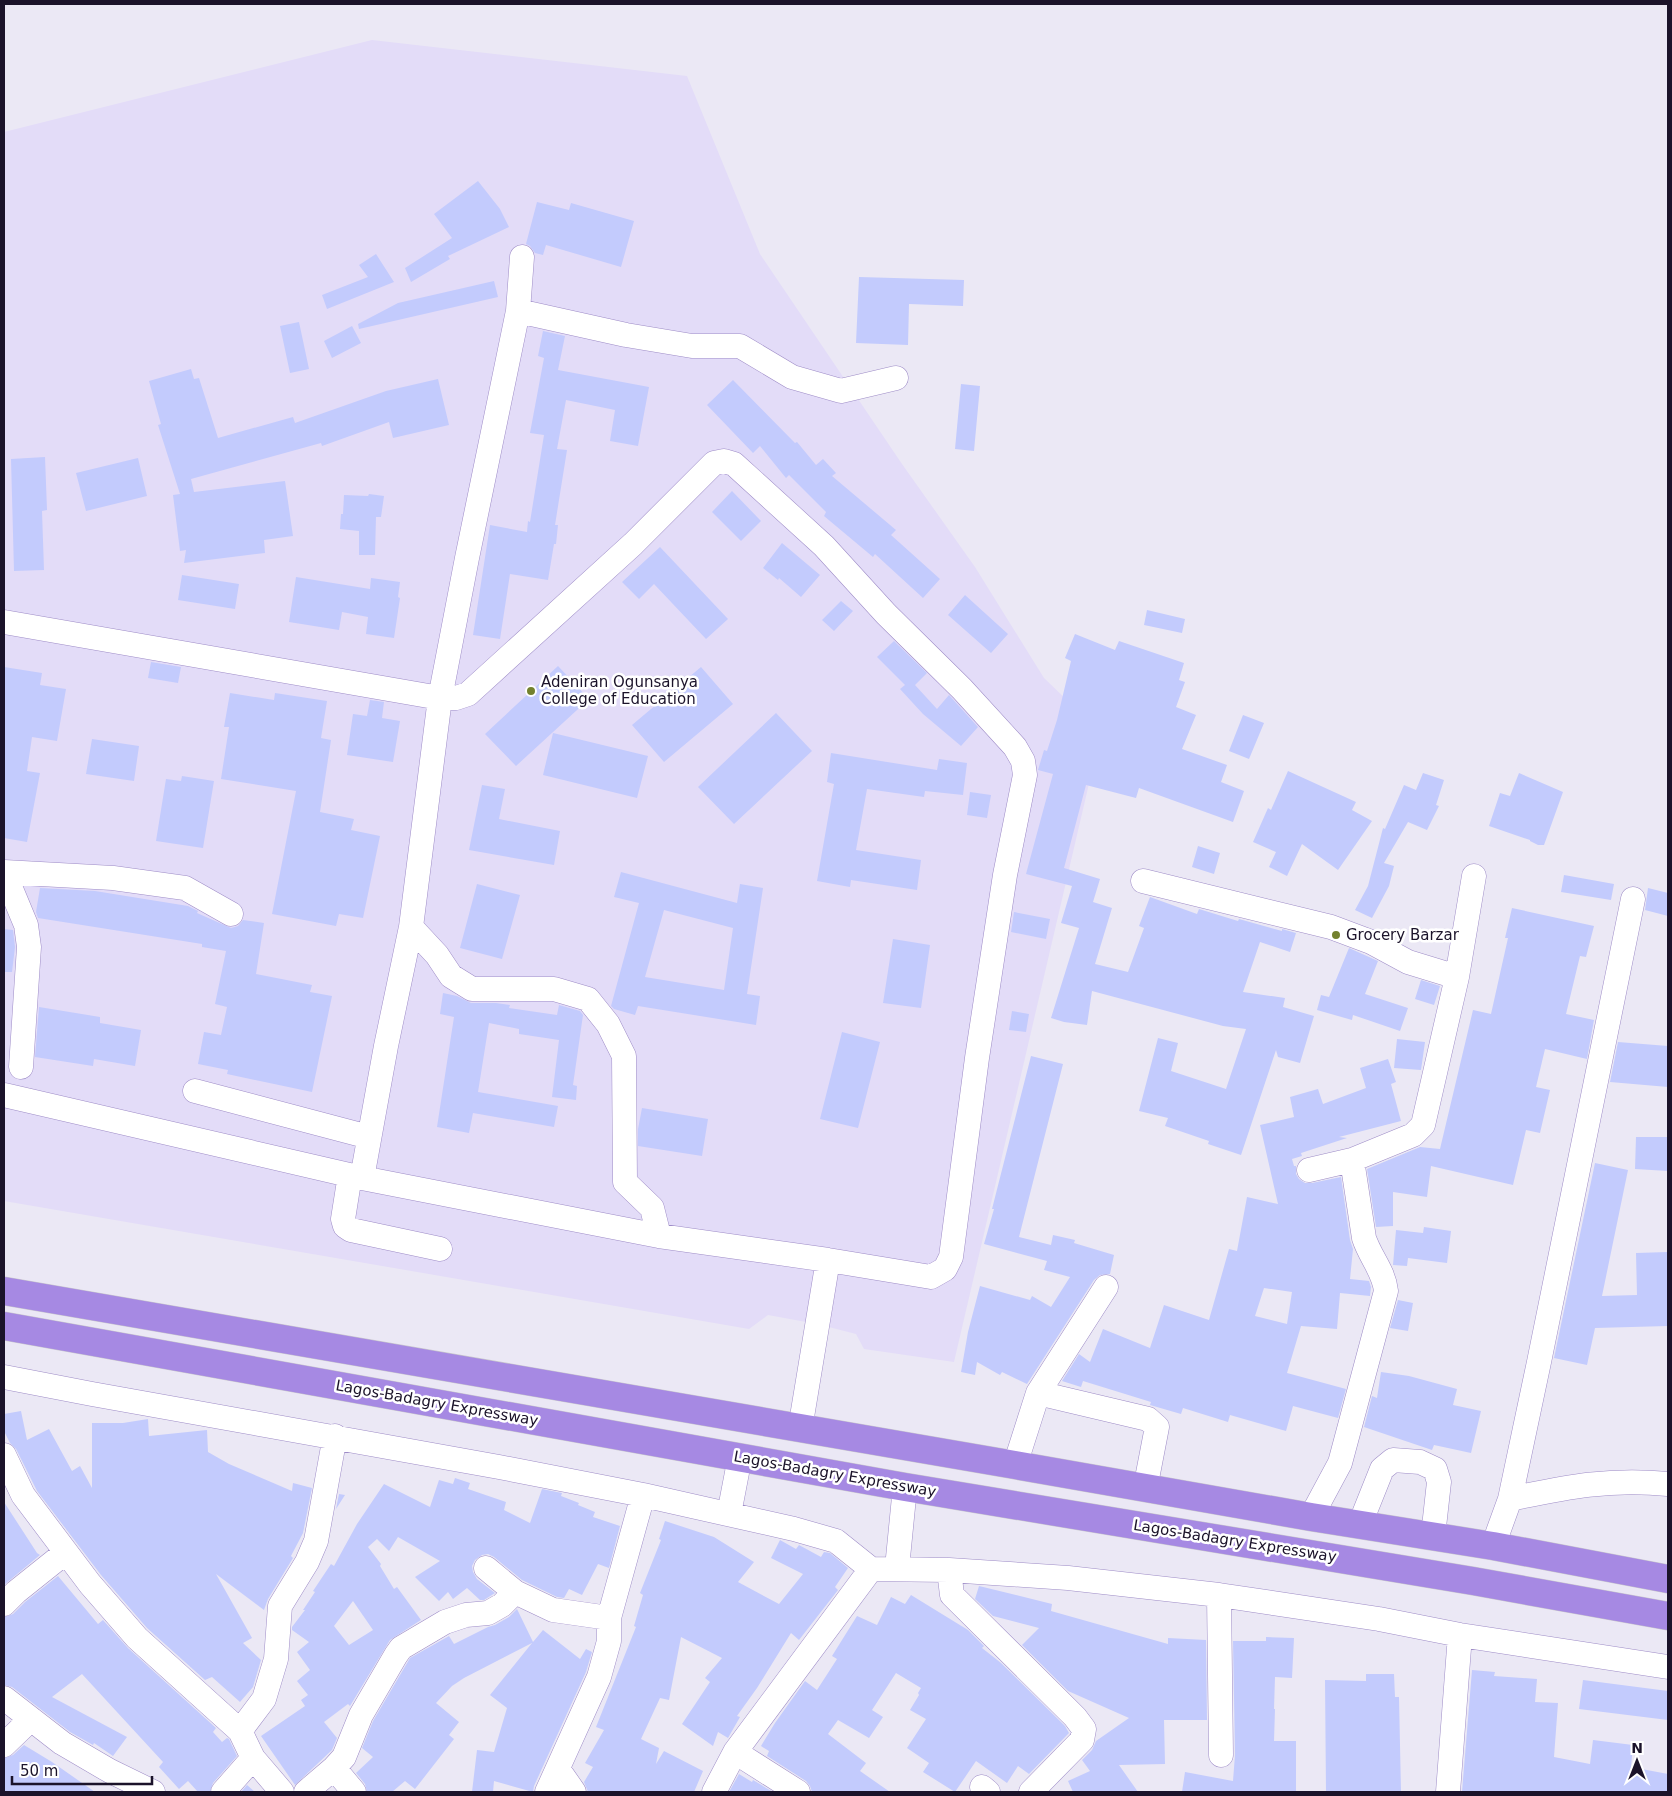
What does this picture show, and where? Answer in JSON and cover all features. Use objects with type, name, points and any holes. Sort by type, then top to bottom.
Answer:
[{"type":"highway","points":[[4,1291],[1146,1489],[1493,1546],[1668,1579]]},
{"type":"highway","name":"Lagos-Badagry Expressway","points":[[4,1326],[904,1487],[1473,1581],[1668,1616]]},
{"type":"street","points":[[440,1249],[351,1230],[345,1226],[343,1219],[369,1137],[411,927],[440,698],[518,311],[522,257]]},
{"type":"street","points":[[518,311],[626,335],[692,346],[740,346],[792,377],[840,391],[896,378]]},
{"type":"street","points":[[4,622],[440,698],[456,698],[468,694],[633,544],[714,463],[724,461],[734,464],[824,546],[886,614],[962,689],[1015,746],[1023,761],[1024,775],[1003,885],[977,1058],[951,1257],[945,1269],[932,1277],[659,1236],[356,1176],[4,1095]]},
{"type":"street","points":[[21,1068],[29,947],[26,925],[4,872],[114,878],[185,888],[231,914]]},
{"type":"street","points":[[1309,1170],[1352,1160],[1413,1135],[1423,1125],[1458,977],[1474,876]]},
{"type":"street","points":[[1143,881],[1331,926],[1371,942],[1408,962],[1458,977]]},
{"type":"street","points":[[1493,1546],[1510,1500],[1632,899]]},
{"type":"street","points":[[411,927],[437,955],[451,976],[472,989],[554,989],[588,1000],[608,1024],[624,1056],[625,1182],[652,1208],[659,1236]]},
{"type":"street","points":[[195,1091],[369,1137]]},
{"type":"street","points":[[1311,1517],[1340,1463],[1386,1291],[1385,1279],[1368,1250],[1364,1238],[1352,1160]]},
{"type":"street","points":[[800,1429],[828,1260]]},
{"type":"street","points":[[1015,1465],[1038,1393],[1106,1287]]},
{"type":"street","points":[[4,1377],[335,1436],[643,1495],[729,1514],[836,1541],[871,1569],[949,1570],[1068,1578],[1219,1595],[1379,1619],[1460,1635],[1668,1667]]},
{"type":"street","points":[[1038,1393],[1148,1419],[1157,1427],[1146,1489]]},
{"type":"street","points":[[240,1731],[264,1699],[276,1659],[280,1606],[307,1562],[316,1541],[335,1436]]},
{"type":"street","points":[[4,1455],[24,1495],[90,1584],[137,1638],[240,1731],[253,1758],[282,1792]]},
{"type":"street","points":[[729,1514],[740,1457]]},
{"type":"street","points":[[1360,1524],[1382,1470],[1392,1460],[1420,1462],[1435,1468],[1439,1482],[1433,1536]]},
{"type":"street","points":[[1510,1500],[1570,1486],[1612,1481],[1668,1484]]},
{"type":"street","points":[[897,1568],[904,1487]]},
{"type":"street","points":[[547,1792],[599,1677],[609,1641],[609,1618],[643,1495]]},
{"type":"street","points":[[4,1604],[66,1552]]},
{"type":"street","points":[[486,1568],[515,1592],[553,1610],[609,1618]]},
{"type":"street","points":[[714,1792],[735,1752],[871,1569]]},
{"type":"street","points":[[949,1570],[952,1595],[1075,1717],[1084,1729],[1082,1740],[1031,1792]]},
{"type":"street","points":[[306,1792],[344,1757],[361,1715],[401,1648],[445,1622],[466,1615],[488,1613],[502,1605],[515,1592]]},
{"type":"street","points":[[1219,1595],[1221,1754]]},
{"type":"street","points":[[1448,1792],[1460,1635]]},
{"type":"street","points":[[4,1698],[62,1743],[110,1771],[153,1792]]},
{"type":"street","points":[[4,1745],[31,1719]]},
{"type":"street","points":[[735,1752],[798,1792]]},
{"type":"street","points":[[223,1792],[253,1758]]},
{"type":"street","points":[[334,1768],[354,1792]]},
{"type":"street","points":[[558,1769],[574,1792]]},
{"type":"shaded area","name":"Adeniran Ogunsanya College of Education","points":[[372,40],[687,76],[760,254],[902,464],[975,567],[1044,678],[1071,704],[1102,728],[954,1362],[864,1349],[856,1334],[817,1324],[768,1315],[749,1329],[4,1201],[4,132]]},
{"type":"building","points":[[478,181],[500,209],[509,227],[448,256],[450,259],[411,282],[405,268],[452,238],[434,214]]},
{"type":"building","points":[[537,202],[569,210],[571,203],[634,221],[621,267],[546,245],[543,255],[535,253],[526,244]]},
{"type":"building","points":[[376,254],[394,282],[327,309],[322,295],[368,277],[359,265]]},
{"type":"building","points":[[859,277],[964,280],[963,306],[909,304],[908,345],[856,343]]},
{"type":"building","points":[[494,281],[498,297],[359,329],[358,324],[398,303]]},
{"type":"building","points":[[299,322],[309,369],[290,373],[280,326]]},
{"type":"building","points":[[352,326],[361,343],[332,358],[324,341]]},
{"type":"building","points":[[543,331],[565,336],[558,370],[649,387],[638,446],[610,441],[615,410],[566,400],[557,449],[567,450],[555,525],[558,525],[556,544],[554,544],[548,580],[510,574],[500,639],[473,635],[490,525],[527,532],[528,521],[530,522],[544,435],[530,433],[544,358],[538,356]]},
{"type":"building","points":[[191,369],[194,379],[199,378],[218,438],[293,417],[295,423],[386,391],[438,379],[449,425],[393,438],[389,422],[322,446],[321,443],[191,479],[194,492],[285,481],[293,536],[264,540],[265,553],[184,563],[186,550],[180,551],[173,495],[180,494],[158,425],[161,424],[149,381]]},
{"type":"building","points":[[733,380],[795,443],[797,442],[816,465],[823,459],[836,473],[832,476],[896,530],[891,535],[940,579],[923,598],[875,554],[873,557],[824,516],[826,512],[789,475],[786,478],[760,446],[753,453],[707,405]]},
{"type":"building","points":[[961,384],[980,386],[974,451],[955,449]]},
{"type":"building","points":[[45,457],[47,510],[42,511],[44,570],[14,571],[11,459]]},
{"type":"building","points":[[138,458],[147,496],[86,511],[76,473]]},
{"type":"building","points":[[732,491],[761,521],[741,541],[712,512]]},
{"type":"building","points":[[369,494],[384,496],[381,517],[376,517],[375,555],[359,555],[359,531],[340,529],[344,495],[368,496]]},
{"type":"building","points":[[782,543],[820,575],[801,597],[779,578],[778,580],[763,568]]},
{"type":"building","points":[[660,547],[728,619],[706,639],[654,584],[639,599],[622,582]]},
{"type":"building","points":[[182,575],[239,584],[235,609],[178,600]]},
{"type":"building","points":[[296,577],[370,589],[371,578],[400,582],[398,597],[400,598],[394,638],[366,634],[368,617],[342,612],[339,630],[289,622]]},
{"type":"building","points":[[965,595],[1008,634],[991,653],[948,615]]},
{"type":"building","points":[[841,601],[853,611],[834,631],[822,620]]},
{"type":"building","points":[[1147,610],[1185,619],[1182,633],[1144,625]]},
{"type":"building","points":[[1075,634],[1115,650],[1119,641],[1184,663],[1179,680],[1185,682],[1176,707],[1196,715],[1182,749],[1227,765],[1221,782],[1244,791],[1233,822],[1139,788],[1136,798],[1086,785],[1064,868],[1100,879],[1093,902],[1112,908],[1095,964],[1128,972],[1144,928],[1139,926],[1150,897],[1197,914],[1199,909],[1238,921],[1239,919],[1296,933],[1290,952],[1260,942],[1243,992],[1285,998],[1283,1007],[1314,1016],[1300,1063],[1278,1057],[1276,1050],[1241,1155],[1208,1144],[1209,1141],[1165,1126],[1168,1118],[1139,1111],[1158,1038],[1178,1043],[1171,1071],[1226,1089],[1246,1029],[1223,1026],[1092,991],[1087,1025],[1051,1018],[1079,928],[1061,923],[1072,886],[1026,874],[1053,774],[1038,770],[1044,750],[1047,751],[1057,720],[1071,661],[1065,658]]},
{"type":"building","points":[[894,641],[927,673],[915,685],[937,709],[949,695],[978,727],[961,746],[923,714],[900,689],[905,685],[877,657]]},
{"type":"building","points":[[151,662],[181,667],[178,683],[148,678]]},
{"type":"building","points":[[558,666],[589,699],[516,766],[485,734]]},
{"type":"building","points":[[4,667],[42,673],[40,685],[66,689],[57,741],[32,737],[27,771],[40,773],[27,842],[4,838]]},
{"type":"building","points":[[701,667],[733,704],[664,762],[632,725]]},
{"type":"building","points":[[230,693],[274,700],[275,693],[327,701],[321,738],[331,740],[320,812],[354,819],[351,830],[380,836],[363,918],[339,914],[336,926],[272,914],[296,791],[221,779],[229,727],[224,727]]},
{"type":"building","points":[[370,700],[384,702],[382,718],[400,721],[393,762],[347,755],[353,714],[367,716]]},
{"type":"building","points":[[776,713],[812,751],[734,824],[698,787]]},
{"type":"building","points":[[1243,715],[1264,723],[1249,759],[1229,751]]},
{"type":"building","points":[[553,733],[648,756],[637,798],[543,775]]},
{"type":"building","points":[[92,739],[139,746],[134,781],[86,774]]},
{"type":"building","points":[[831,753],[937,770],[939,759],[967,763],[963,795],[925,791],[924,797],[867,789],[856,850],[921,860],[917,890],[851,880],[850,887],[817,881],[834,784],[827,782]]},
{"type":"building","points":[[1288,771],[1356,802],[1352,810],[1372,821],[1338,870],[1302,844],[1287,876],[1269,867],[1276,852],[1253,842],[1268,808],[1271,810]]},
{"type":"building","points":[[1423,773],[1444,780],[1436,805],[1439,806],[1427,830],[1408,822],[1384,863],[1394,866],[1389,886],[1372,918],[1355,910],[1368,886],[1383,828],[1385,829],[1404,785],[1416,790]]},
{"type":"building","points":[[1519,773],[1563,792],[1544,845],[1538,845],[1530,840],[1489,826],[1500,793],[1510,796]]},
{"type":"building","points":[[182,776],[214,781],[203,848],[156,841],[166,779],[181,781]]},
{"type":"building","points":[[482,785],[505,789],[499,819],[560,831],[554,865],[469,850]]},
{"type":"building","points":[[970,792],[991,795],[987,818],[967,815]]},
{"type":"building","points":[[1198,846],[1220,853],[1214,874],[1192,867]]},
{"type":"building","points":[[621,872],[737,903],[740,884],[763,888],[747,994],[760,996],[756,1025],[638,1006],[635,1015],[614,1009],[611,1006],[639,903],[614,897]],"holes":[[[664,910],[733,928],[724,990],[645,977]]]},
{"type":"building","points":[[1564,875],[1614,884],[1611,900],[1561,892]]},
{"type":"building","points":[[477,884],[520,895],[502,959],[460,948]]},
{"type":"building","points":[[40,888],[95,891],[188,906],[198,911],[197,913],[231,928],[238,926],[243,920],[264,923],[256,974],[312,985],[310,992],[332,996],[312,1092],[227,1074],[228,1070],[198,1064],[204,1032],[221,1035],[227,1007],[215,1004],[226,951],[202,947],[202,944],[38,918],[36,912]]},
{"type":"building","points":[[1648,888],[1668,893],[1668,916],[1645,910]]},
{"type":"building","points":[[1512,908],[1594,926],[1586,957],[1580,956],[1566,1014],[1594,1020],[1587,1059],[1545,1049],[1536,1087],[1550,1090],[1540,1133],[1526,1130],[1513,1185],[1431,1166],[1427,1197],[1393,1192],[1393,1226],[1376,1227],[1367,1169],[1420,1147],[1440,1149],[1473,1010],[1491,1014],[1508,938],[1505,938]]},
{"type":"building","points":[[1014,912],[1050,919],[1046,939],[1011,932]]},
{"type":"building","points":[[4,929],[13,930],[15,947],[12,972],[4,972]]},
{"type":"building","points":[[893,939],[930,945],[921,1008],[883,1003]]},
{"type":"building","points":[[1349,948],[1378,961],[1365,994],[1408,1008],[1400,1031],[1353,1015],[1352,1020],[1317,1010],[1321,995],[1329,997]]},
{"type":"building","points":[[1421,980],[1440,986],[1434,1005],[1415,999]]},
{"type":"building","points":[[443,993],[457,996],[471,1003],[496,1003],[510,1005],[509,1008],[557,1015],[559,1005],[580,1011],[583,1015],[573,1085],[577,1086],[576,1100],[552,1097],[559,1040],[519,1034],[519,1029],[489,1023],[478,1092],[558,1106],[554,1127],[473,1113],[469,1133],[437,1127],[454,1017],[440,1014]]},
{"type":"building","points":[[39,1007],[100,1017],[100,1023],[141,1030],[135,1066],[94,1059],[93,1066],[35,1057]]},
{"type":"building","points":[[1012,1011],[1029,1014],[1026,1032],[1009,1030]]},
{"type":"building","points":[[842,1032],[880,1042],[858,1128],[820,1119]]},
{"type":"building","points":[[1397,1039],[1425,1042],[1421,1070],[1394,1068]]},
{"type":"building","points":[[1618,1042],[1668,1046],[1668,1087],[1610,1082]]},
{"type":"building","points":[[1031,1056],[1063,1064],[1019,1237],[1051,1245],[1053,1235],[1075,1240],[1074,1243],[1114,1255],[1110,1274],[1100,1275],[1094,1280],[1027,1384],[1002,1372],[1000,1375],[977,1362],[975,1375],[961,1372],[968,1332],[980,1286],[1030,1300],[1032,1296],[1051,1307],[1070,1277],[1044,1270],[1047,1261],[984,1244]]},
{"type":"building","points":[[1388,1059],[1396,1082],[1391,1084],[1401,1121],[1339,1137],[1347,1138],[1301,1153],[1302,1156],[1292,1159],[1294,1166],[1296,1166],[1296,1174],[1305,1183],[1341,1177],[1353,1249],[1350,1279],[1369,1281],[1371,1287],[1370,1296],[1340,1293],[1337,1329],[1301,1326],[1287,1373],[1346,1389],[1338,1418],[1293,1406],[1286,1431],[1230,1415],[1228,1422],[1183,1408],[1181,1414],[1150,1405],[1151,1402],[1083,1381],[1081,1387],[1062,1381],[1079,1354],[1090,1362],[1103,1329],[1150,1348],[1164,1305],[1209,1320],[1229,1249],[1237,1251],[1247,1197],[1278,1204],[1260,1125],[1294,1117],[1290,1097],[1318,1089],[1323,1104],[1366,1088],[1360,1068]],"holes":[[[1264,1288],[1292,1292],[1287,1324],[1255,1316]]]},
{"type":"building","points":[[642,1108],[708,1119],[702,1156],[638,1146],[638,1129]]},
{"type":"building","points":[[1636,1137],[1668,1137],[1668,1171],[1635,1169]]},
{"type":"building","points":[[1595,1163],[1628,1170],[1602,1296],[1637,1295],[1636,1253],[1668,1252],[1668,1326],[1595,1328],[1587,1365],[1554,1358]]},
{"type":"building","points":[[1424,1227],[1451,1231],[1447,1263],[1408,1258],[1407,1266],[1393,1265],[1396,1230],[1423,1233]]},
{"type":"building","points":[[1398,1300],[1413,1303],[1408,1331],[1390,1328]]},
{"type":"building","points":[[1381,1372],[1409,1376],[1457,1389],[1453,1405],[1481,1411],[1471,1453],[1434,1445],[1432,1450],[1364,1427],[1372,1396],[1377,1398]]},
{"type":"building","points":[[21,1411],[27,1440],[49,1429],[72,1471],[80,1466],[92,1488],[92,1423],[123,1423],[148,1419],[149,1436],[207,1430],[208,1452],[229,1464],[292,1491],[293,1483],[312,1488],[303,1533],[291,1556],[293,1558],[268,1599],[264,1610],[216,1574],[252,1638],[243,1643],[261,1660],[253,1687],[240,1702],[212,1677],[205,1680],[147,1628],[101,1575],[37,1491],[16,1449],[10,1443],[4,1431],[4,1414]]},
{"type":"building","points":[[455,1478],[470,1483],[468,1489],[506,1502],[504,1510],[530,1523],[542,1489],[562,1493],[561,1496],[595,1512],[593,1517],[620,1526],[609,1568],[598,1564],[582,1595],[569,1589],[564,1598],[557,1597],[522,1580],[494,1557],[488,1554],[482,1555],[475,1560],[472,1566],[473,1572],[477,1579],[495,1593],[484,1600],[480,1600],[467,1588],[453,1599],[448,1592],[439,1601],[415,1577],[440,1561],[398,1537],[389,1551],[377,1539],[368,1547],[381,1564],[380,1566],[394,1589],[397,1587],[421,1620],[390,1640],[350,1706],[348,1704],[324,1722],[337,1738],[332,1750],[295,1785],[261,1736],[305,1706],[301,1700],[308,1695],[297,1681],[310,1670],[297,1652],[309,1642],[292,1630],[292,1627],[305,1610],[303,1610],[315,1592],[313,1591],[331,1564],[334,1566],[357,1524],[384,1484],[430,1507],[439,1480],[453,1484]],"holes":[[[353,1601],[373,1630],[349,1645],[334,1626]]]},
{"type":"building","points":[[339,1494],[345,1495],[336,1509]]},
{"type":"building","points":[[4,1502],[40,1555],[4,1585]]},
{"type":"building","points":[[665,1521],[714,1537],[754,1562],[738,1582],[779,1604],[803,1574],[771,1558],[780,1540],[796,1549],[799,1545],[821,1557],[824,1552],[830,1553],[848,1568],[835,1587],[838,1590],[799,1640],[791,1633],[737,1716],[740,1717],[728,1738],[718,1732],[713,1746],[682,1724],[710,1682],[705,1678],[722,1658],[681,1637],[669,1700],[660,1698],[641,1739],[659,1748],[656,1764],[664,1751],[703,1771],[694,1792],[588,1792],[584,1782],[593,1767],[585,1763],[604,1730],[596,1727],[636,1627],[634,1626],[643,1595],[640,1593],[661,1540],[659,1539]]},
{"type":"building","points":[[58,1576],[98,1624],[103,1620],[128,1648],[216,1728],[213,1732],[222,1742],[227,1738],[229,1739],[237,1756],[213,1783],[210,1792],[198,1792],[188,1781],[179,1789],[159,1767],[163,1762],[82,1674],[52,1697],[127,1737],[113,1756],[94,1743],[93,1745],[70,1732],[12,1687],[4,1685],[4,1617],[13,1614]]},
{"type":"building","points":[[979,1586],[1052,1604],[1051,1611],[1168,1644],[1168,1638],[1206,1640],[1207,1720],[1164,1720],[1165,1764],[1119,1765],[1138,1792],[1073,1792],[1068,1781],[1090,1771],[1082,1760],[1092,1750],[1096,1741],[1129,1718],[1068,1691],[1022,1645],[1039,1628],[993,1616],[975,1599]]},
{"type":"building","points":[[911,1595],[968,1630],[984,1646],[982,1648],[1001,1663],[1065,1726],[1069,1733],[1029,1774],[1018,1766],[1007,1783],[976,1761],[955,1792],[923,1772],[929,1763],[907,1748],[926,1719],[910,1710],[921,1688],[896,1673],[872,1710],[883,1717],[869,1738],[838,1720],[828,1734],[866,1763],[860,1771],[890,1792],[812,1792],[806,1781],[767,1756],[769,1751],[761,1746],[805,1681],[817,1690],[837,1659],[832,1656],[857,1616],[877,1625],[891,1597],[905,1604]]},
{"type":"building","points":[[517,1609],[533,1642],[543,1630],[580,1659],[586,1649],[592,1652],[586,1672],[534,1786],[533,1792],[494,1781],[493,1792],[472,1792],[477,1750],[494,1752],[507,1708],[490,1695],[532,1643],[464,1678],[452,1686],[436,1703],[459,1722],[449,1735],[454,1739],[415,1789],[405,1781],[392,1792],[367,1792],[365,1784],[356,1773],[373,1757],[362,1748],[373,1721],[410,1658],[449,1636],[454,1644],[495,1625],[509,1617]]},
{"type":"building","points":[[1266,1637],[1294,1638],[1292,1678],[1275,1677],[1274,1741],[1296,1741],[1296,1792],[1182,1792],[1185,1772],[1233,1781],[1235,1755],[1233,1641],[1266,1641]]},
{"type":"building","points":[[1472,1670],[1495,1672],[1494,1676],[1537,1679],[1535,1702],[1558,1703],[1554,1757],[1590,1764],[1593,1740],[1633,1745],[1631,1767],[1668,1774],[1668,1792],[1462,1792]]},
{"type":"building","points":[[1366,1674],[1394,1674],[1395,1697],[1399,1697],[1401,1792],[1326,1792],[1325,1680],[1366,1681]]},
{"type":"building","points":[[1583,1680],[1668,1691],[1668,1720],[1579,1709]]},
{"type":"building","points":[[24,1745],[95,1792],[4,1792],[4,1758],[13,1755]]},
{"type":"building","points":[[739,1774],[752,1782],[753,1780],[773,1792],[729,1792]]},
{"type":"building","points":[[247,1785],[255,1792],[241,1792]]},
{"type":"place","name":"Adeniran Ogunsanya College of Education","points":[[531,691]]},
{"type":"place","name":"Grocery Barzar","points":[[1336,935]]}]
